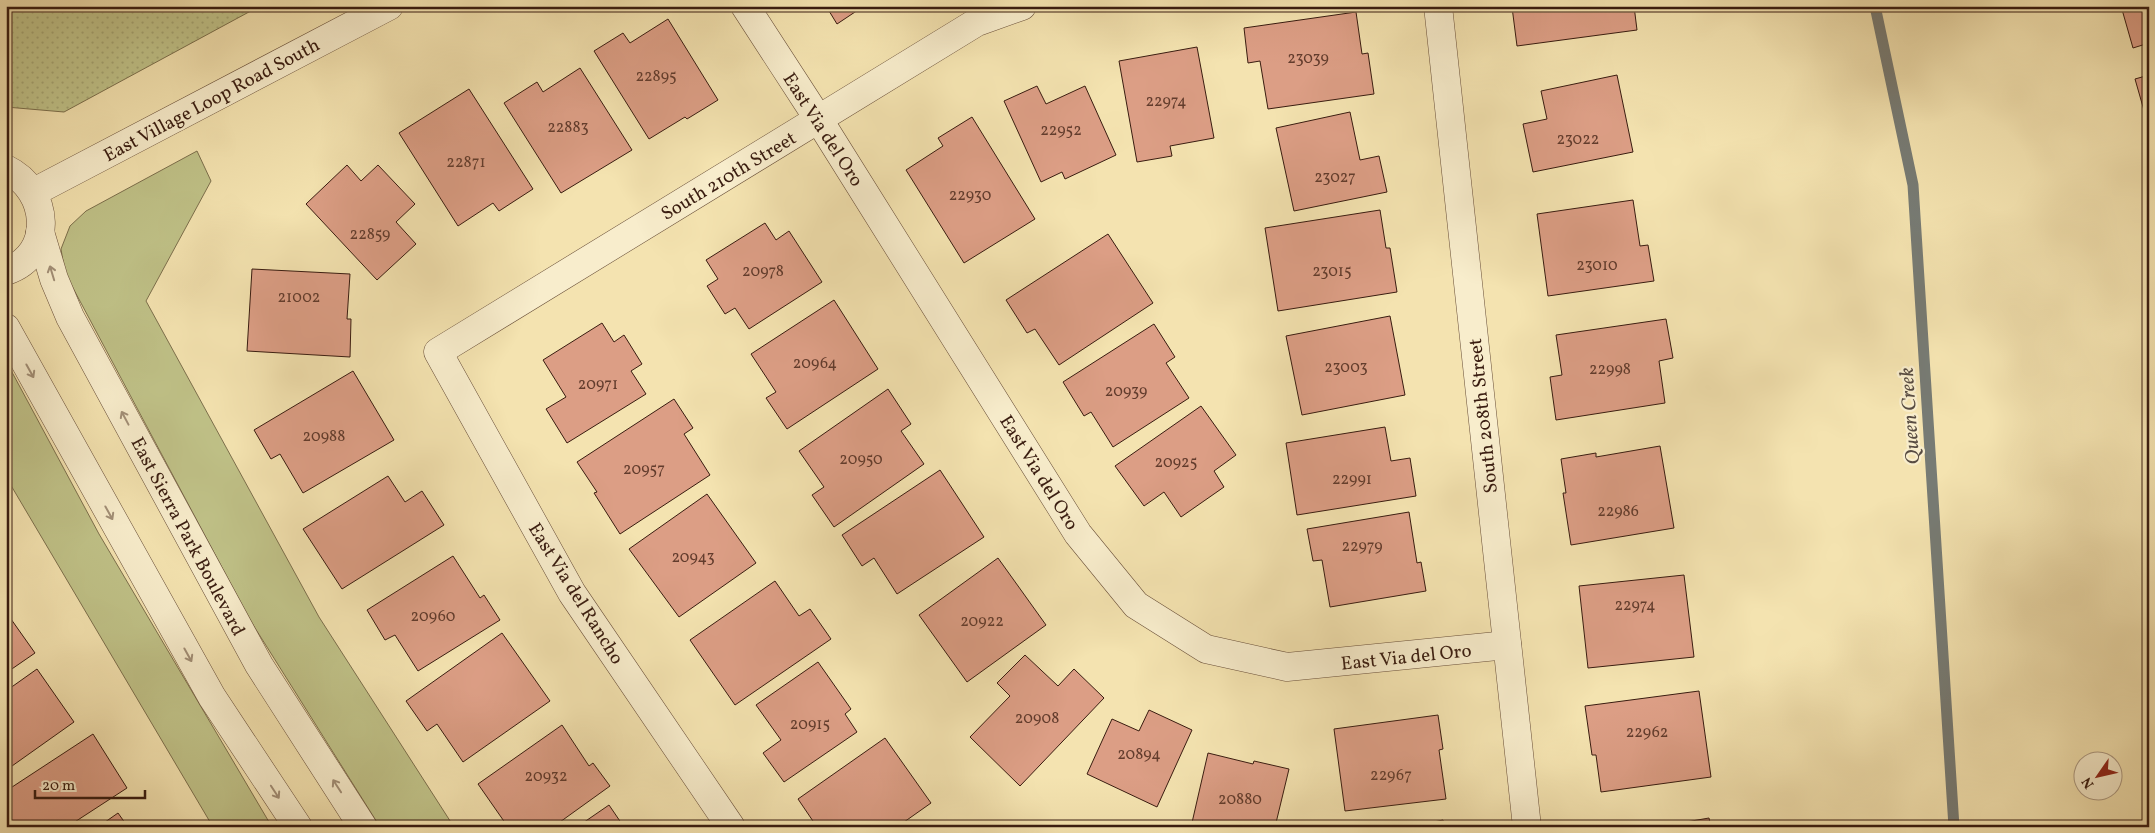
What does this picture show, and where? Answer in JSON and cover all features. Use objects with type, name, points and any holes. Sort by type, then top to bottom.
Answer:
[{"type":"street","name":"East Village Loop Road South","points":[[34,192],[389,6]]},
{"type":"street","name":"East Via del Oro","points":[[744,6],[819,120],[1078,534],[1136,606],[1206,649],[1287,667],[1507,646]]},
{"type":"street","name":"South 210th Street","points":[[438,352],[977,22],[1022,6]]},
{"type":"street","name":"South 208th Street","points":[[1438,6],[1527,827]]},
{"type":"street","points":[[6,169],[22,179],[34,192],[39,204],[40,232],[34,248],[23,261],[6,271]]},
{"type":"street","name":"East Sierra Park Boulevard","points":[[40,232],[54,279],[70,317],[254,656],[363,827]]},
{"type":"street","points":[[6,328],[212,697],[298,827]]},
{"type":"street","name":"East Via del Rancho","points":[[438,352],[572,592],[731,827]]},
{"type":"green space","points":[[6,6],[260,6],[64,112],[6,107]]},
{"type":"green space","points":[[197,151],[211,181],[146,301],[319,617],[454,827],[380,827],[250,620],[65,273],[61,249],[70,226],[86,211]]},
{"type":"green space","points":[[6,361],[99,534],[272,827],[213,827],[6,477]]},
{"type":"building","points":[[826,6],[864,6],[837,24]]},
{"type":"building","points":[[864,6],[872,6],[867,10]]},
{"type":"building","points":[[1634,6],[1637,30],[1517,46],[1512,7]]},
{"type":"building","points":[[2121,6],[2149,6],[2149,43],[2133,48]]},
{"type":"building","points":[[1356,12],[1362,54],[1368,53],[1374,94],[1268,109],[1260,61],[1248,63],[1244,28]]},
{"type":"building","points":[[668,19],[718,100],[649,139],[594,51],[623,33],[630,43]]},
{"type":"building","points":[[1197,47],[1214,138],[1170,146],[1172,156],[1137,162],[1119,61]]},
{"type":"building","points":[[580,68],[632,150],[561,193],[504,103],[537,82],[543,92]]},
{"type":"building","points":[[1617,75],[1633,152],[1533,172],[1523,124],[1547,119],[1541,91]]},
{"type":"building","points":[[2149,75],[2149,128],[2135,79]]},
{"type":"building","points":[[1037,86],[1046,104],[1085,86],[1116,155],[1065,179],[1062,172],[1041,182],[1004,101]]},
{"type":"building","points":[[469,89],[533,189],[499,211],[493,203],[458,226],[399,133]]},
{"type":"building","points":[[1350,112],[1360,160],[1379,156],[1387,192],[1294,211],[1276,128]]},
{"type":"building","points":[[972,117],[1035,219],[964,263],[906,170],[943,146],[938,138]]},
{"type":"building","points":[[347,165],[361,181],[378,165],[415,204],[396,222],[416,244],[377,280],[306,204]]},
{"type":"building","points":[[1633,200],[1640,246],[1648,245],[1654,281],[1548,296],[1537,214]]},
{"type":"building","points":[[1380,210],[1386,248],[1390,248],[1397,292],[1278,311],[1265,228]]},
{"type":"building","points":[[765,223],[776,240],[789,231],[822,282],[749,329],[735,308],[725,314],[707,286],[718,279],[706,260]]},
{"type":"building","points":[[1108,234],[1153,303],[1059,365],[1035,329],[1027,333],[1006,300]]},
{"type":"building","points":[[252,269],[350,274],[347,319],[351,319],[350,357],[247,351]]},
{"type":"building","points":[[834,300],[878,369],[787,429],[766,398],[776,392],[751,354]]},
{"type":"building","points":[[1390,316],[1405,395],[1302,415],[1286,336]]},
{"type":"building","points":[[1666,319],[1673,358],[1659,361],[1665,403],[1556,420],[1550,377],[1562,375],[1556,335]]},
{"type":"building","points":[[602,323],[614,342],[624,335],[642,364],[631,371],[646,394],[567,443],[546,409],[566,397],[543,360]]},
{"type":"building","points":[[1154,324],[1175,357],[1166,363],[1189,398],[1113,447],[1091,412],[1084,416],[1063,382]]},
{"type":"building","points":[[353,371],[394,440],[303,493],[280,454],[271,459],[254,430]]},
{"type":"building","points":[[888,389],[911,424],[901,431],[924,464],[834,527],[812,495],[824,487],[799,451]]},
{"type":"building","points":[[674,399],[693,428],[684,434],[710,475],[620,534],[594,493],[597,492],[577,462]]},
{"type":"building","points":[[1201,406],[1236,455],[1214,471],[1224,487],[1181,517],[1164,492],[1144,506],[1115,466]]},
{"type":"building","points":[[1385,427],[1391,461],[1410,458],[1416,496],[1297,515],[1286,443]]},
{"type":"building","points":[[1660,446],[1674,528],[1571,545],[1563,493],[1566,493],[1561,459],[1596,453],[1596,457]]},
{"type":"building","points":[[940,470],[984,537],[897,594],[874,558],[862,566],[842,535]]},
{"type":"building","points":[[388,476],[405,502],[422,491],[444,525],[342,589],[303,529]]},
{"type":"building","points":[[707,494],[756,563],[679,617],[629,549]]},
{"type":"building","points":[[1409,512],[1417,563],[1421,562],[1426,591],[1330,607],[1322,560],[1313,561],[1307,529]]},
{"type":"building","points":[[453,556],[480,598],[484,595],[500,620],[418,671],[395,635],[385,640],[367,610]]},
{"type":"building","points":[[998,558],[1046,625],[967,682],[919,615]]},
{"type":"building","points":[[1684,575],[1694,657],[1588,668],[1579,586]]},
{"type":"building","points":[[775,581],[799,616],[810,609],[831,639],[735,705],[690,640]]},
{"type":"building","points":[[6,612],[35,653],[6,673]]},
{"type":"building","points":[[502,633],[550,701],[463,762],[437,724],[427,731],[406,701]]},
{"type":"building","points":[[1025,655],[1058,686],[1074,669],[1104,698],[1020,786],[970,737],[1010,696],[997,683]]},
{"type":"building","points":[[818,662],[851,709],[845,714],[857,732],[784,782],[763,753],[781,740],[756,705]]},
{"type":"building","points":[[37,669],[74,722],[12,766],[6,759],[6,691]]},
{"type":"building","points":[[1699,691],[1711,777],[1601,792],[1596,755],[1592,755],[1585,706]]},
{"type":"building","points":[[1149,710],[1192,730],[1157,807],[1087,774],[1112,719],[1139,731]]},
{"type":"building","points":[[1438,715],[1443,749],[1439,750],[1446,799],[1345,811],[1334,729]]},
{"type":"building","points":[[562,725],[589,766],[593,763],[610,786],[553,827],[521,827],[518,822],[508,827],[478,784]]},
{"type":"building","points":[[93,734],[127,788],[67,827],[11,827],[6,819],[6,791]]},
{"type":"building","points":[[885,738],[931,803],[897,827],[817,827],[798,799]]},
{"type":"building","points":[[1208,753],[1253,764],[1254,761],[1289,769],[1275,827],[1191,827]]},
{"type":"building","points":[[609,805],[624,827],[577,827]]},
{"type":"building","points":[[118,813],[128,827],[98,827]]},
{"type":"building","points":[[1709,818],[1711,827],[1657,827]]},
{"type":"building","points":[[1443,820],[1445,827],[1411,827]]},
{"type":"waterway","name":"Queen Creek","points":[[1875,6],[1913,185],[1954,827]]}]
